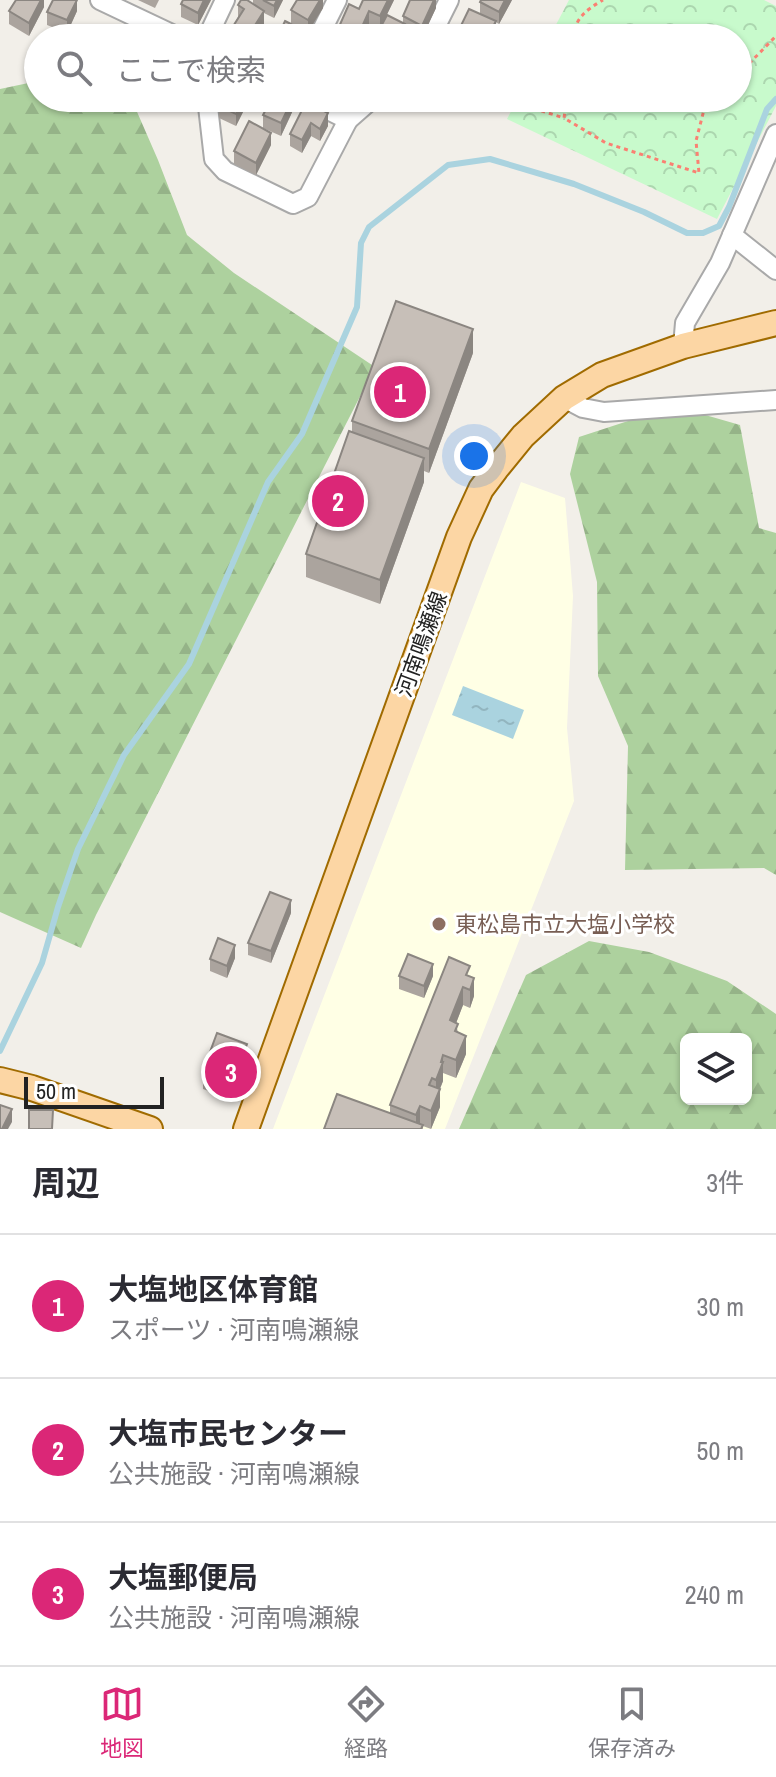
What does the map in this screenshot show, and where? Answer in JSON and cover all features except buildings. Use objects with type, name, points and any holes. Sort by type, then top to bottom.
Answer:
[{"type":"main road","name":"河南鳴瀬線","points":[[246,1129],[459,537],[481,489],[523,436],[564,398],[602,375],[683,346],[776,323]]},
{"type":"main road","points":[[0,1080],[150,1129]]},
{"type":"street","points":[[214,24],[225,0]]},
{"type":"street","points":[[325,24],[337,0]]},
{"type":"street","points":[[437,24],[449,0]]},
{"type":"street","points":[[107,1],[152,24]]},
{"type":"street","points":[[209,112],[214,159],[225,171],[293,204],[308,197],[348,120],[357,112]]},
{"type":"street","points":[[332,112],[348,120]]},
{"type":"street","points":[[683,346],[685,323],[720,263],[776,134]]},
{"type":"street","points":[[732,235],[776,270]]},
{"type":"street","points":[[564,398],[583,408],[604,412],[776,400]]},
{"type":"path","points":[[576,24],[589,8],[603,0]]},
{"type":"path","points":[[752,61],[776,36]]},
{"type":"path","points":[[545,112],[564,118],[606,143],[699,173],[696,141],[703,112]]},
{"type":"path","points":[[564,118],[565,112]]},
{"type":"shaded area","name":"東松島市立大塩小学校","points":[[521,482],[565,498],[573,596],[567,728],[574,801],[445,1129],[273,1129]]},
{"type":"green space","points":[[569,0],[764,0],[776,6],[776,106],[717,219],[507,119],[511,112],[752,112],[752,24],[556,24]]},
{"type":"green space","points":[[24,84],[24,112],[137,112],[187,235],[234,273],[375,367],[81,948],[0,912],[0,89]]},
{"type":"green space","points":[[674,406],[740,425],[759,528],[776,533],[776,875],[764,868],[625,870],[628,746],[598,676],[597,582],[570,474],[579,437]]},
{"type":"green space","points":[[589,941],[649,952],[727,981],[776,1014],[776,1129],[459,1129],[526,975]]},
{"type":"water","points":[[463,686],[524,710],[513,739],[452,715]]},
{"type":"waterway","points":[[0,1051],[42,963],[78,849],[124,755],[189,664],[268,482],[302,434],[357,307],[361,243],[369,227],[448,165],[490,159],[574,184],[687,233],[703,233],[719,226],[767,109],[776,99]]},
{"type":"place","name":"大塩地区体育館","points":[[400,392]]},
{"type":"place","name":"大塩市民センター","points":[[338,501]]},
{"type":"place","name":"東松島市立大塩小学校","points":[[439,924]]},
{"type":"place","name":"大塩郵便局","points":[[231,1072]]}]
